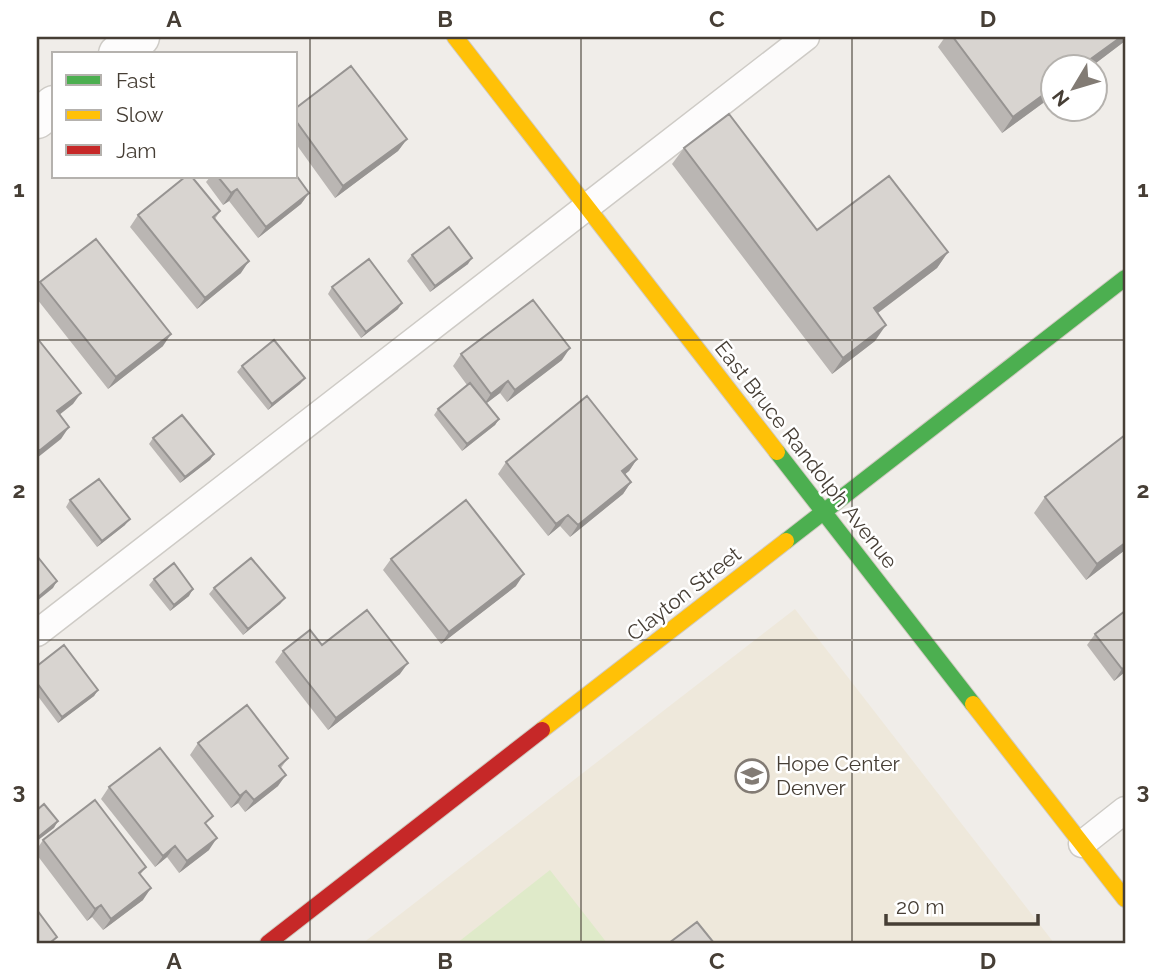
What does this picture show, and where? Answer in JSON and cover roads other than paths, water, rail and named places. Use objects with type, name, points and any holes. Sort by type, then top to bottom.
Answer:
[{"type":"street","points":[[121,52],[140,37]]},
{"type":"street","name":"East Bruce Randolph Avenue","points":[[454,37],[1125,899]]},
{"type":"street","points":[[37,119],[52,107]]},
{"type":"street","name":"Clayton Street","points":[[268,943],[1125,278]]},
{"type":"lane","points":[[37,633],[806,37]]},
{"type":"lane","points":[[1082,844],[1125,810]]},
{"type":"place","name":"Hope Center Denver","points":[[752,776]]}]
